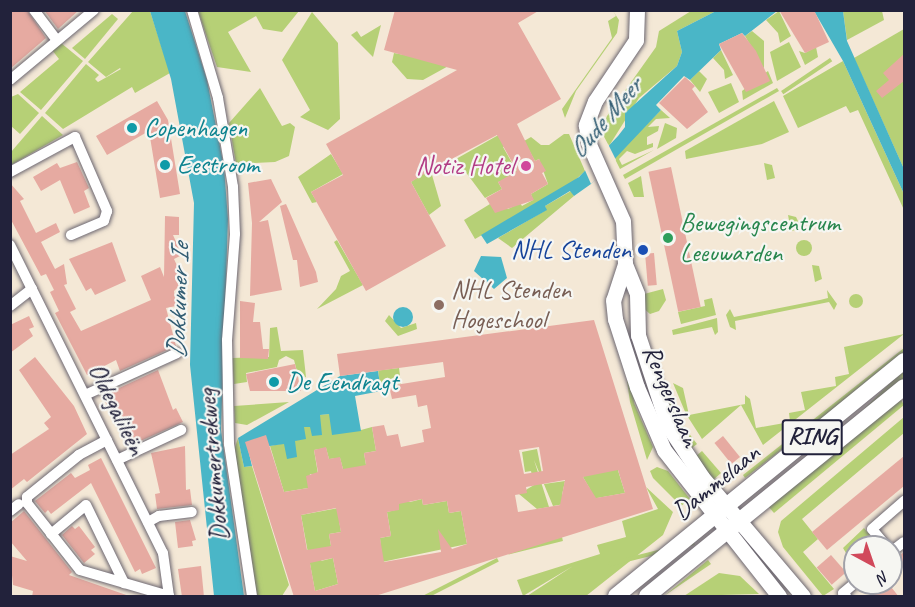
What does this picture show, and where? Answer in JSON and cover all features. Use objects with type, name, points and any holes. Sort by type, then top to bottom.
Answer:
[{"type":"main road","name":"Dammelaan","points":[[616,597],[904,362]]},
{"type":"main road","name":"Dammelaan","points":[[647,597],[904,387]]},
{"type":"street","points":[[34,10],[57,40]]},
{"type":"street","points":[[11,78],[94,10]]},
{"type":"street","name":"Dokkumertrekweg","points":[[192,10],[214,80],[233,187],[235,234],[227,340],[229,444],[252,597]]},
{"type":"street","name":"Rengerslaan","points":[[637,10],[636,40],[587,118],[586,133],[623,221],[625,264],[614,303],[637,387],[667,455],[734,526]]},
{"type":"street","points":[[10,172],[75,137],[107,211],[104,220],[70,235]]},
{"type":"street","name":"Oldegalileën","points":[[10,245],[165,557],[169,596]]},
{"type":"street","name":"Rengerslaan","points":[[625,264],[637,294],[637,329],[652,382],[677,441],[721,511]]},
{"type":"street","points":[[10,306],[32,289]]},
{"type":"street","points":[[85,395],[177,353]]},
{"type":"street","points":[[637,387],[652,382]]},
{"type":"street","points":[[117,460],[181,430]]},
{"type":"street","points":[[107,440],[79,455],[18,505],[51,534],[80,570],[169,596]]},
{"type":"street","points":[[877,535],[872,529],[904,501]]},
{"type":"street","points":[[51,534],[86,505],[124,583]]},
{"type":"street","points":[[148,522],[159,516],[192,512]]},
{"type":"street","points":[[734,526],[779,597]]},
{"type":"street","points":[[734,526],[802,597]]},
{"type":"green space","points":[[198,10],[299,11],[282,32],[263,29],[256,16],[228,32],[251,72],[217,67]]},
{"type":"green space","points":[[133,11],[150,11],[170,73],[135,93],[132,87],[63,129],[45,113],[86,64],[99,75],[95,79],[98,82],[121,69],[106,77],[88,62]]},
{"type":"green space","points":[[613,11],[619,20],[617,33],[576,91],[565,118],[562,109],[612,38],[608,21],[616,16]]},
{"type":"green space","points":[[691,11],[716,11],[677,31],[682,52],[677,66],[639,98],[609,146],[601,131],[607,116],[656,47],[659,31]]},
{"type":"green space","points":[[779,11],[791,36],[780,43],[778,33],[766,20]]},
{"type":"green space","points":[[843,11],[882,11],[884,20],[847,40]]},
{"type":"green space","points":[[312,12],[338,43],[340,119],[328,130],[300,117],[310,110],[282,60]]},
{"type":"green space","points":[[112,14],[118,19],[85,59],[72,48]]},
{"type":"green space","points":[[381,25],[373,57],[351,35],[357,31],[361,37]]},
{"type":"green space","points":[[904,29],[904,169],[854,58]]},
{"type":"green space","points":[[752,31],[764,41],[764,69],[745,36]]},
{"type":"green space","points":[[789,42],[801,67],[777,81],[770,52]]},
{"type":"green space","points":[[61,43],[83,61],[41,110],[20,92],[59,59],[52,50]]},
{"type":"green space","points":[[816,47],[818,57],[805,65],[799,51],[805,53]]},
{"type":"green space","points":[[721,50],[733,75],[725,79],[724,70],[713,58]]},
{"type":"green space","points":[[394,53],[452,64],[423,80],[407,79],[392,62]]},
{"type":"green space","points":[[830,58],[832,61],[783,94],[781,91]]},
{"type":"green space","points":[[843,61],[904,194],[904,210],[858,110],[850,113],[846,106],[798,128],[783,96]]},
{"type":"green space","points":[[699,71],[707,79],[700,92],[690,80]]},
{"type":"green space","points":[[768,71],[773,83],[743,100],[742,91]]},
{"type":"green space","points":[[731,83],[739,102],[719,113],[708,92]]},
{"type":"green space","points":[[260,88],[282,126],[290,123],[295,127],[289,156],[275,162],[236,164],[229,123]]},
{"type":"green space","points":[[777,88],[779,91],[625,179],[623,175]]},
{"type":"green space","points":[[18,94],[39,113],[20,134],[11,126],[11,97]]},
{"type":"green space","points":[[774,101],[789,132],[762,144],[686,159],[685,151]]},
{"type":"green space","points":[[661,110],[670,118],[656,119],[648,127],[659,126],[658,131],[647,137],[647,145],[653,143],[653,147],[635,154],[627,151],[619,159],[622,165],[654,150],[620,169],[614,157]]},
{"type":"green space","points":[[42,116],[63,135],[11,165],[11,152]]},
{"type":"green space","points":[[665,123],[677,128],[676,138],[657,149]]},
{"type":"green space","points":[[502,133],[508,144],[503,147],[519,175],[498,182],[502,189],[485,198],[456,159]]},
{"type":"green space","points":[[564,134],[569,134],[585,171],[571,184],[475,239],[464,220],[490,204],[508,209],[520,203],[522,206],[533,200],[531,194],[548,184],[539,159],[535,161],[524,141],[531,137],[541,145],[549,145]]},
{"type":"green space","points":[[331,154],[343,174],[311,192],[317,202],[312,203],[298,177]]},
{"type":"green space","points":[[764,163],[772,165],[775,178],[767,180]]},
{"type":"green space","points":[[430,168],[441,206],[429,215],[411,182]]},
{"type":"green space","points":[[641,176],[644,197],[634,197],[628,183]]},
{"type":"green space","points":[[571,191],[574,196],[512,248],[498,238],[546,210],[545,206]]},
{"type":"green space","points":[[788,215],[796,217],[800,225],[796,230],[791,231]]},
{"type":"green space","points":[[337,240],[363,285],[317,309],[336,289],[341,276],[350,271],[334,242]]},
{"type":"green space","points":[[804,240],[812,248],[804,256],[796,248]]},
{"type":"green space","points":[[812,265],[819,266],[822,279],[815,282]]},
{"type":"green space","points":[[663,289],[666,300],[659,311],[650,314],[643,308],[644,294]]},
{"type":"green space","points":[[827,290],[837,304],[834,310],[829,302],[735,321],[736,330],[730,327],[726,315],[730,309],[734,317],[820,300],[828,298]]},
{"type":"green space","points":[[856,294],[861,296],[863,301],[861,306],[856,308],[851,306],[849,301],[851,296]]},
{"type":"green space","points":[[712,298],[716,315],[681,324],[678,312],[705,306],[704,300]]},
{"type":"green space","points":[[389,315],[401,328],[416,323],[417,329],[398,336],[385,321]]},
{"type":"green space","points":[[717,318],[718,332],[715,335],[712,327],[673,335],[672,330]]},
{"type":"green space","points":[[277,327],[281,351],[303,350],[306,377],[299,379],[294,360],[286,356],[279,360],[277,367],[246,373],[247,382],[234,384],[232,358],[269,357],[270,328]]},
{"type":"green space","points":[[904,334],[763,445],[741,405],[702,439],[686,414],[673,383],[683,388],[689,415],[745,404],[745,395],[750,399],[756,428],[790,422],[789,413],[805,410],[801,392],[836,386],[835,377],[849,374],[844,347]]},
{"type":"green space","points":[[904,348],[904,354],[745,478],[743,475]]},
{"type":"green space","points":[[399,368],[401,384],[380,386],[378,371]]},
{"type":"green space","points":[[904,369],[904,380],[759,495],[863,410]]},
{"type":"green space","points":[[632,380],[634,403],[653,447],[647,460],[630,402],[627,381]]},
{"type":"green space","points":[[666,386],[681,423],[697,444],[692,448],[671,412]]},
{"type":"green space","points":[[900,398],[904,405],[774,513],[768,506]]},
{"type":"green space","points":[[289,402],[247,425],[235,423],[234,406]]},
{"type":"green space","points":[[329,414],[361,430],[372,427],[376,451],[364,453],[368,477],[343,469],[340,458],[329,459],[326,448],[314,450],[318,474],[310,474],[308,488],[284,492],[270,446],[295,441],[304,427],[310,426],[319,415]]},
{"type":"green space","points":[[904,417],[904,433],[802,519],[818,539],[803,552],[834,589],[823,596],[783,547],[778,532],[781,521]]},
{"type":"green space","points":[[607,435],[625,493],[553,506],[534,460],[549,507],[537,509],[519,494],[534,485],[531,471],[525,472],[522,452],[537,449],[544,484],[565,481],[562,495],[590,489],[583,477]]},
{"type":"green space","points":[[238,438],[244,467],[252,466],[289,585],[282,596],[257,596],[234,450]]},
{"type":"green space","points":[[702,451],[721,473],[712,481],[696,456]]},
{"type":"green space","points":[[657,467],[668,471],[690,499],[681,506],[653,478],[650,471]]},
{"type":"green space","points":[[646,487],[673,512],[663,535],[586,596],[527,596],[573,566],[523,596],[517,580],[600,554],[597,545],[626,537],[622,521],[658,509]]},
{"type":"green space","points":[[398,497],[410,502],[422,499],[423,505],[447,501],[449,513],[461,511],[467,544],[382,562],[380,538],[391,536],[387,512],[399,509]]},
{"type":"green space","points":[[349,506],[339,520],[341,532],[329,534],[331,546],[321,561],[333,558],[338,584],[315,591],[301,515]]},
{"type":"green space","points":[[864,528],[870,535],[857,535]]},
{"type":"green space","points":[[562,537],[563,541],[509,554],[508,551]]},
{"type":"green space","points":[[694,541],[695,545],[609,566],[608,563]]},
{"type":"green space","points":[[497,558],[499,562],[431,596],[422,596]]},
{"type":"green space","points":[[708,560],[711,564],[664,596]]},
{"type":"green space","points":[[719,573],[740,576],[759,594],[684,596]]},
{"type":"water","points":[[150,11],[185,11],[207,80],[224,167],[228,219],[221,430],[244,596],[214,596],[190,365],[194,203],[171,79]]},
{"type":"water","points":[[716,11],[777,11],[745,36],[742,33],[719,44],[721,50],[690,80],[684,76],[656,105],[661,110],[591,184],[574,196],[570,191],[545,206],[547,210],[487,244],[481,235],[579,177],[625,127],[625,113],[677,66],[682,52],[677,31]]},
{"type":"water","points":[[814,11],[843,11],[847,41],[904,169],[904,194],[843,61]]},
{"type":"water","points":[[481,256],[501,257],[507,278],[494,289],[474,271]]},
{"type":"water","points":[[399,307],[407,307],[413,313],[413,321],[407,327],[399,327],[393,321],[393,313]]},
{"type":"water","points":[[378,371],[381,391],[355,396],[361,431],[332,435],[329,414],[320,415],[322,435],[312,436],[310,427],[304,427],[306,439],[295,441],[297,457],[287,459],[284,444],[248,449],[252,466],[244,467],[238,438],[340,376]]},
{"type":"pier","points":[[608,144],[616,160],[591,184],[584,168]]},
{"type":"building","points":[[10,10],[27,10],[46,38],[10,69]]},
{"type":"building","points":[[44,10],[79,10],[58,29]]},
{"type":"building","points":[[395,10],[540,10],[518,23],[561,99],[517,124],[535,161],[539,159],[546,171],[542,173],[548,184],[531,194],[534,200],[495,213],[486,198],[502,189],[498,182],[517,171],[497,135],[431,170],[411,182],[446,246],[366,291],[311,192],[343,175],[326,144],[457,70],[384,50]]},
{"type":"building","points":[[779,10],[814,10],[829,42],[805,53]]},
{"type":"building","points":[[742,33],[756,51],[770,81],[746,92],[719,44]]},
{"type":"building","points":[[904,54],[904,81],[882,98],[876,91],[889,80],[883,73]]},
{"type":"building","points":[[685,77],[695,86],[692,89],[708,112],[687,129],[659,103]]},
{"type":"building","points":[[157,101],[168,120],[180,194],[160,198],[149,131],[107,155],[96,136]]},
{"type":"building","points":[[77,162],[89,188],[84,191],[90,207],[74,214],[60,180],[41,191],[33,177],[57,163],[60,168]]},
{"type":"building","points":[[671,167],[701,307],[678,312],[649,172]]},
{"type":"building","points":[[271,179],[282,202],[259,222],[268,220],[282,290],[250,296],[252,223],[248,183]]},
{"type":"building","points":[[10,183],[24,199],[20,201],[36,233],[56,223],[60,232],[41,242],[55,269],[64,264],[67,284],[64,285],[76,309],[70,312],[81,331],[151,300],[141,276],[160,267],[164,277],[165,216],[179,217],[179,235],[173,235],[182,255],[174,259],[184,281],[174,291],[176,306],[166,308],[176,346],[120,371],[116,360],[87,375],[55,313],[59,311],[50,292],[54,290],[46,274],[41,276],[10,218]]},
{"type":"building","points":[[286,204],[316,272],[318,282],[300,287],[297,260],[293,260],[280,206]]},
{"type":"building","points":[[112,242],[126,281],[95,295],[91,288],[86,291],[69,259]]},
{"type":"building","points":[[654,253],[657,285],[648,286],[645,254]]},
{"type":"building","points":[[240,301],[255,303],[253,322],[260,322],[263,349],[269,349],[268,359],[240,358]]},
{"type":"building","points":[[29,316],[34,327],[29,329],[33,336],[10,353],[10,325]]},
{"type":"building","points":[[594,320],[653,509],[372,597],[294,597],[245,442],[266,435],[284,492],[308,488],[306,476],[318,472],[314,450],[326,447],[329,459],[340,457],[343,469],[366,465],[364,453],[376,451],[372,427],[384,425],[387,436],[398,434],[401,447],[424,442],[422,430],[431,428],[427,405],[418,407],[416,395],[392,399],[389,386],[445,377],[443,362],[340,376],[337,354]],"holes":[[[539,447],[543,471],[524,474],[519,450]],[[618,470],[625,493],[596,498],[583,477]],[[565,480],[560,505],[518,512],[515,495],[527,493],[526,487]],[[422,499],[423,505],[447,501],[449,513],[461,511],[467,544],[452,549],[438,529],[441,552],[384,562],[380,538],[391,536],[387,512],[399,510],[399,504]],[[336,508],[341,532],[329,534],[331,546],[307,550],[301,515]],[[333,558],[338,584],[315,591],[310,563]]]},
{"type":"building","points":[[35,357],[74,406],[87,434],[27,482],[24,479],[10,490],[10,455],[49,429],[44,423],[51,417],[19,370]]},
{"type":"building","name":"De Eendragt","points":[[295,364],[301,391],[250,391],[246,374]]},
{"type":"building","points":[[158,370],[173,410],[176,408],[183,422],[127,447],[111,406],[108,407],[102,396]]},
{"type":"building","points":[[723,436],[740,457],[731,464],[714,443]]},
{"type":"building","points":[[185,446],[186,490],[190,489],[192,505],[157,509],[155,494],[160,493],[151,453]]},
{"type":"building","points":[[904,456],[904,486],[827,550],[812,532]]},
{"type":"building","points":[[101,458],[156,568],[142,574],[140,569],[135,572],[91,483],[51,514],[48,510],[45,513],[35,501],[71,473],[75,478],[90,470],[88,465]]},
{"type":"building","points":[[24,511],[72,572],[69,575],[132,597],[32,597],[33,591],[13,585],[10,556],[27,561],[10,541],[10,523]]},
{"type":"building","points":[[190,520],[196,540],[192,541],[193,546],[178,548],[175,522]]},
{"type":"building","points":[[72,526],[75,529],[79,526],[95,547],[91,550],[95,554],[84,563],[62,535]]},
{"type":"building","points":[[831,555],[843,569],[843,575],[832,585],[817,567]]},
{"type":"building","points":[[201,566],[204,597],[182,597],[178,569]]},
{"type":"building","points":[[869,595],[897,595],[899,597],[867,597]]},
{"type":"place","name":"Copenhagen","points":[[132,128]]},
{"type":"place","name":"Eestroom","points":[[165,165]]},
{"type":"place","name":"Notiz Hotel","points":[[526,166]]},
{"type":"place","name":"Bewegingscentrum Leeuwarden","points":[[668,238]]},
{"type":"place","name":"NHL Stenden","points":[[643,250]]},
{"type":"place","name":"NHL Stenden Hogeschool","points":[[439,305]]},
{"type":"place","name":"De Eendragt","points":[[274,382]]},
{"type":"water label","name":"Oude Meer","points":[[605,118]]},
{"type":"water label","name":"Dokkumer Ie","points":[[178,301]]}]
